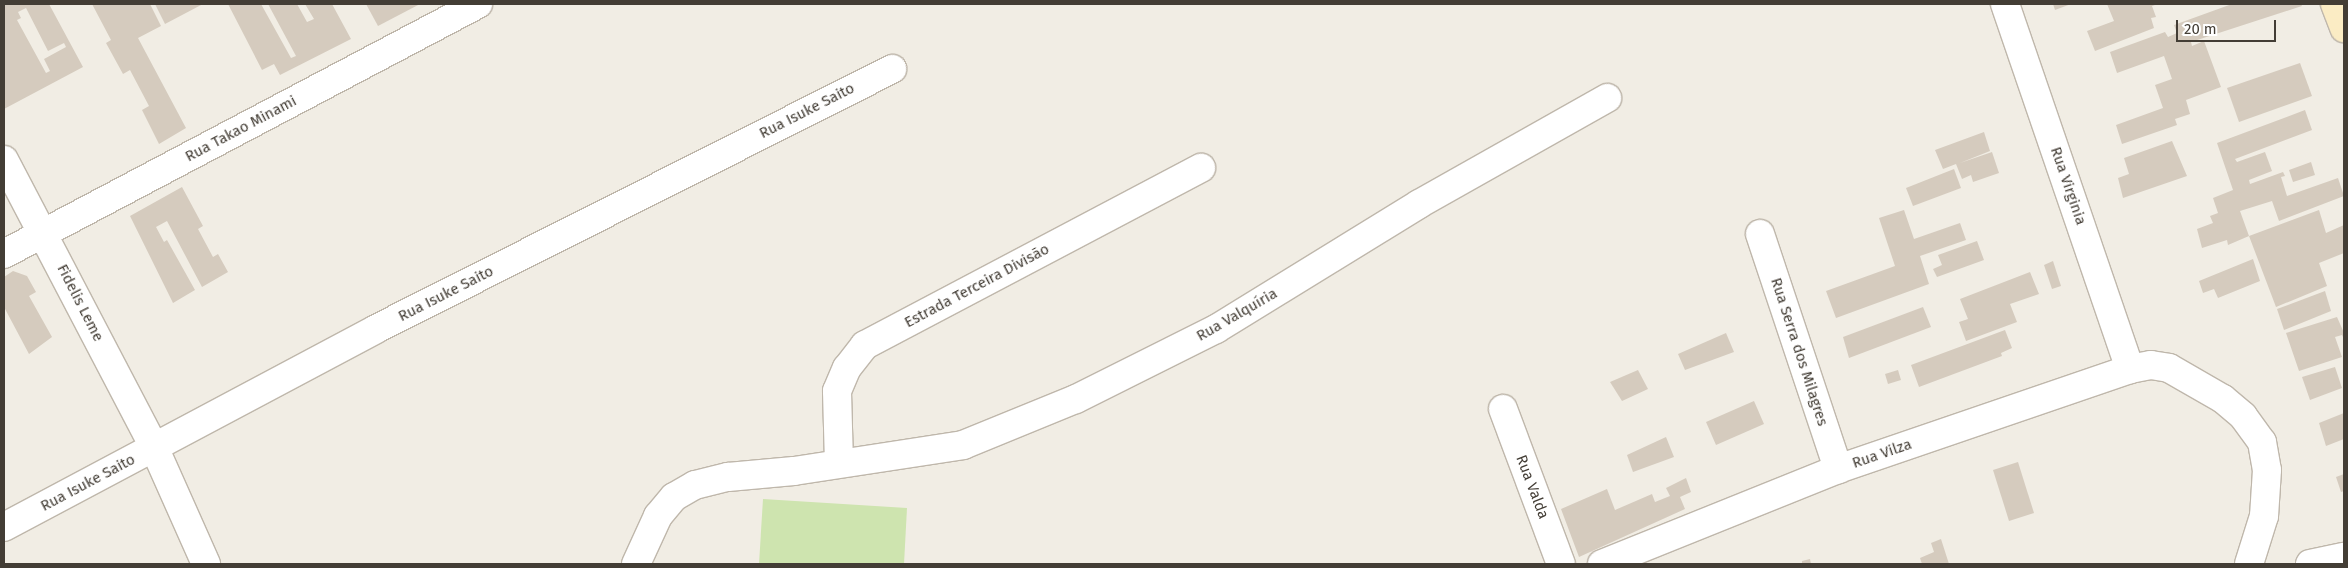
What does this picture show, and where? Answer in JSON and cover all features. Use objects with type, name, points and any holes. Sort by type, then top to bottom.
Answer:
[{"type":"street","name":"Rua Takao Minami","points":[[4,254],[478,4]]},
{"type":"street","name":"Rua Virginia","points":[[2005,4],[2130,369]]},
{"type":"street","points":[[2335,4],[2344,28]]},
{"type":"street","name":"Rua Isuke Saito","points":[[4,528],[376,329],[892,68]]},
{"type":"street","name":"Rua Valquíria","points":[[636,564],[658,516],[674,497],[695,485],[728,477],[964,445],[1076,399],[1216,329],[1418,204],[1607,98]]},
{"type":"street","name":"Fidelis Leme","points":[[4,160],[45,233],[154,447],[206,564]]},
{"type":"street","name":"Estrada Terceira Divisão","points":[[840,463],[837,391],[847,368],[865,345],[1201,168]]},
{"type":"street","name":"Rua Serra dos Milagres","points":[[1760,234],[1838,469]]},
{"type":"street","name":"Rua Vilza","points":[[1602,564],[1838,469],[2130,369],[2151,365],[2169,368],[2223,399],[2243,416],[2262,442],[2267,470],[2264,516],[2250,564]]},
{"type":"street","name":"Rua Valda","points":[[1503,409],[1561,564]]},
{"type":"street","points":[[2310,564],[2344,557]]},
{"type":"green space","points":[[763,499],[907,508],[904,564],[759,564]]},
{"type":"building","points":[[4,4],[49,4],[83,67],[4,109]],"holes":[[[26,8],[48,51],[64,43],[66,47],[44,59],[50,71],[46,73],[17,20],[21,18],[18,12]]]},
{"type":"building","points":[[92,4],[150,4],[161,26],[138,38],[186,128],[159,144],[142,110],[149,106],[130,70],[123,74],[106,43],[111,40]]},
{"type":"building","points":[[155,4],[203,4],[165,24]]},
{"type":"building","points":[[228,4],[261,4],[291,58],[296,56],[268,4],[297,4],[307,22],[314,19],[305,4],[332,4],[351,39],[280,75],[274,64],[262,70]]},
{"type":"building","points":[[366,4],[420,4],[378,26]]},
{"type":"building","points":[[2053,4],[2071,4],[2055,10]]},
{"type":"building","points":[[2107,4],[2158,4],[2152,6],[2156,17],[2151,18],[2154,28],[2095,51],[2087,31],[2114,21]]},
{"type":"building","points":[[2232,4],[2301,4],[2302,6],[2191,42],[2192,46],[2204,41],[2221,87],[2186,100],[2190,114],[2175,119],[2177,125],[2122,144],[2116,125],[2163,108],[2155,85],[2172,79],[2164,56],[2117,73],[2110,52],[2165,32],[2168,37],[2177,33],[2174,25]]},
{"type":"building","points":[[2300,63],[2312,96],[2239,122],[2227,88]]},
{"type":"building","points":[[2305,110],[2312,130],[2235,159],[2237,162],[2265,152],[2272,171],[2249,180],[2250,184],[2283,172],[2285,176],[2281,177],[2287,196],[2338,178],[2344,196],[2279,221],[2272,201],[2240,211],[2249,236],[2228,245],[2227,240],[2202,248],[2197,229],[2213,223],[2210,216],[2218,213],[2213,198],[2233,190],[2217,143]]},
{"type":"building","points":[[1984,132],[1990,151],[1960,163],[1992,152],[1999,173],[1973,182],[1971,175],[1962,179],[1956,164],[1943,169],[1935,150]]},
{"type":"building","points":[[2172,141],[2187,176],[2123,198],[2118,178],[2129,174],[2124,158]]},
{"type":"building","points":[[2311,162],[2315,175],[2293,182],[2289,170]]},
{"type":"building","points":[[1954,169],[1961,188],[1913,206],[1906,188]]},
{"type":"building","points":[[182,187],[203,226],[198,229],[213,257],[218,254],[228,272],[202,287],[167,221],[156,227],[164,242],[167,240],[195,290],[173,303],[130,216]]},
{"type":"building","points":[[1904,210],[1914,239],[1960,223],[1966,240],[1920,256],[1929,284],[1836,318],[1826,291],[1895,266],[1879,218]]},
{"type":"building","points":[[2319,210],[2326,233],[2344,225],[2344,253],[2319,263],[2327,286],[2276,307],[2249,236]]},
{"type":"building","points":[[1977,241],[1984,260],[1937,277],[1933,269],[1942,265],[1938,255]]},
{"type":"building","points":[[2253,259],[2260,281],[2218,298],[2214,289],[2203,293],[2199,281]]},
{"type":"building","points":[[2053,261],[2061,286],[2052,289],[2044,265]]},
{"type":"building","points":[[13,271],[27,276],[36,292],[29,296],[52,337],[29,354],[4,307],[4,277]]},
{"type":"building","points":[[2030,272],[2039,294],[2010,304],[2017,322],[1966,341],[1959,322],[1968,319],[1960,299]]},
{"type":"building","points":[[2325,291],[2331,311],[2284,330],[2277,309]]},
{"type":"building","points":[[1923,307],[1931,327],[1849,358],[1843,337]]},
{"type":"building","points":[[2337,317],[2344,333],[2344,339],[2342,335],[2335,337],[2342,357],[2299,371],[2286,333]]},
{"type":"building","points":[[2005,330],[2012,348],[2001,353],[2002,356],[1919,387],[1911,365]]},
{"type":"building","points":[[1726,333],[1734,352],[1685,370],[1678,354]]},
{"type":"building","points":[[2335,367],[2342,388],[2310,400],[2302,377]]},
{"type":"building","points":[[1638,370],[1648,389],[1622,401],[1610,382]]},
{"type":"building","points":[[1898,370],[1901,380],[1888,384],[1885,374]]},
{"type":"building","points":[[1754,401],[1764,424],[1716,445],[1706,422]]},
{"type":"building","points":[[2344,413],[2344,439],[2326,446],[2319,423]]},
{"type":"building","points":[[1666,437],[1674,457],[1633,472],[1627,455]]},
{"type":"building","points":[[2018,462],[2034,513],[2009,521],[1993,470]]},
{"type":"building","points":[[2344,474],[2344,491],[2341,492],[2336,477]]},
{"type":"building","points":[[1686,478],[1691,492],[1680,497],[1685,509],[1579,557],[1561,509],[1607,489],[1615,510],[1652,494],[1655,502],[1670,496],[1666,488]]},
{"type":"building","points":[[1941,539],[1949,564],[1922,564],[1920,558],[1934,552],[1931,543]]},
{"type":"building","points":[[1810,559],[1811,564],[1802,564],[1802,561]]}]
